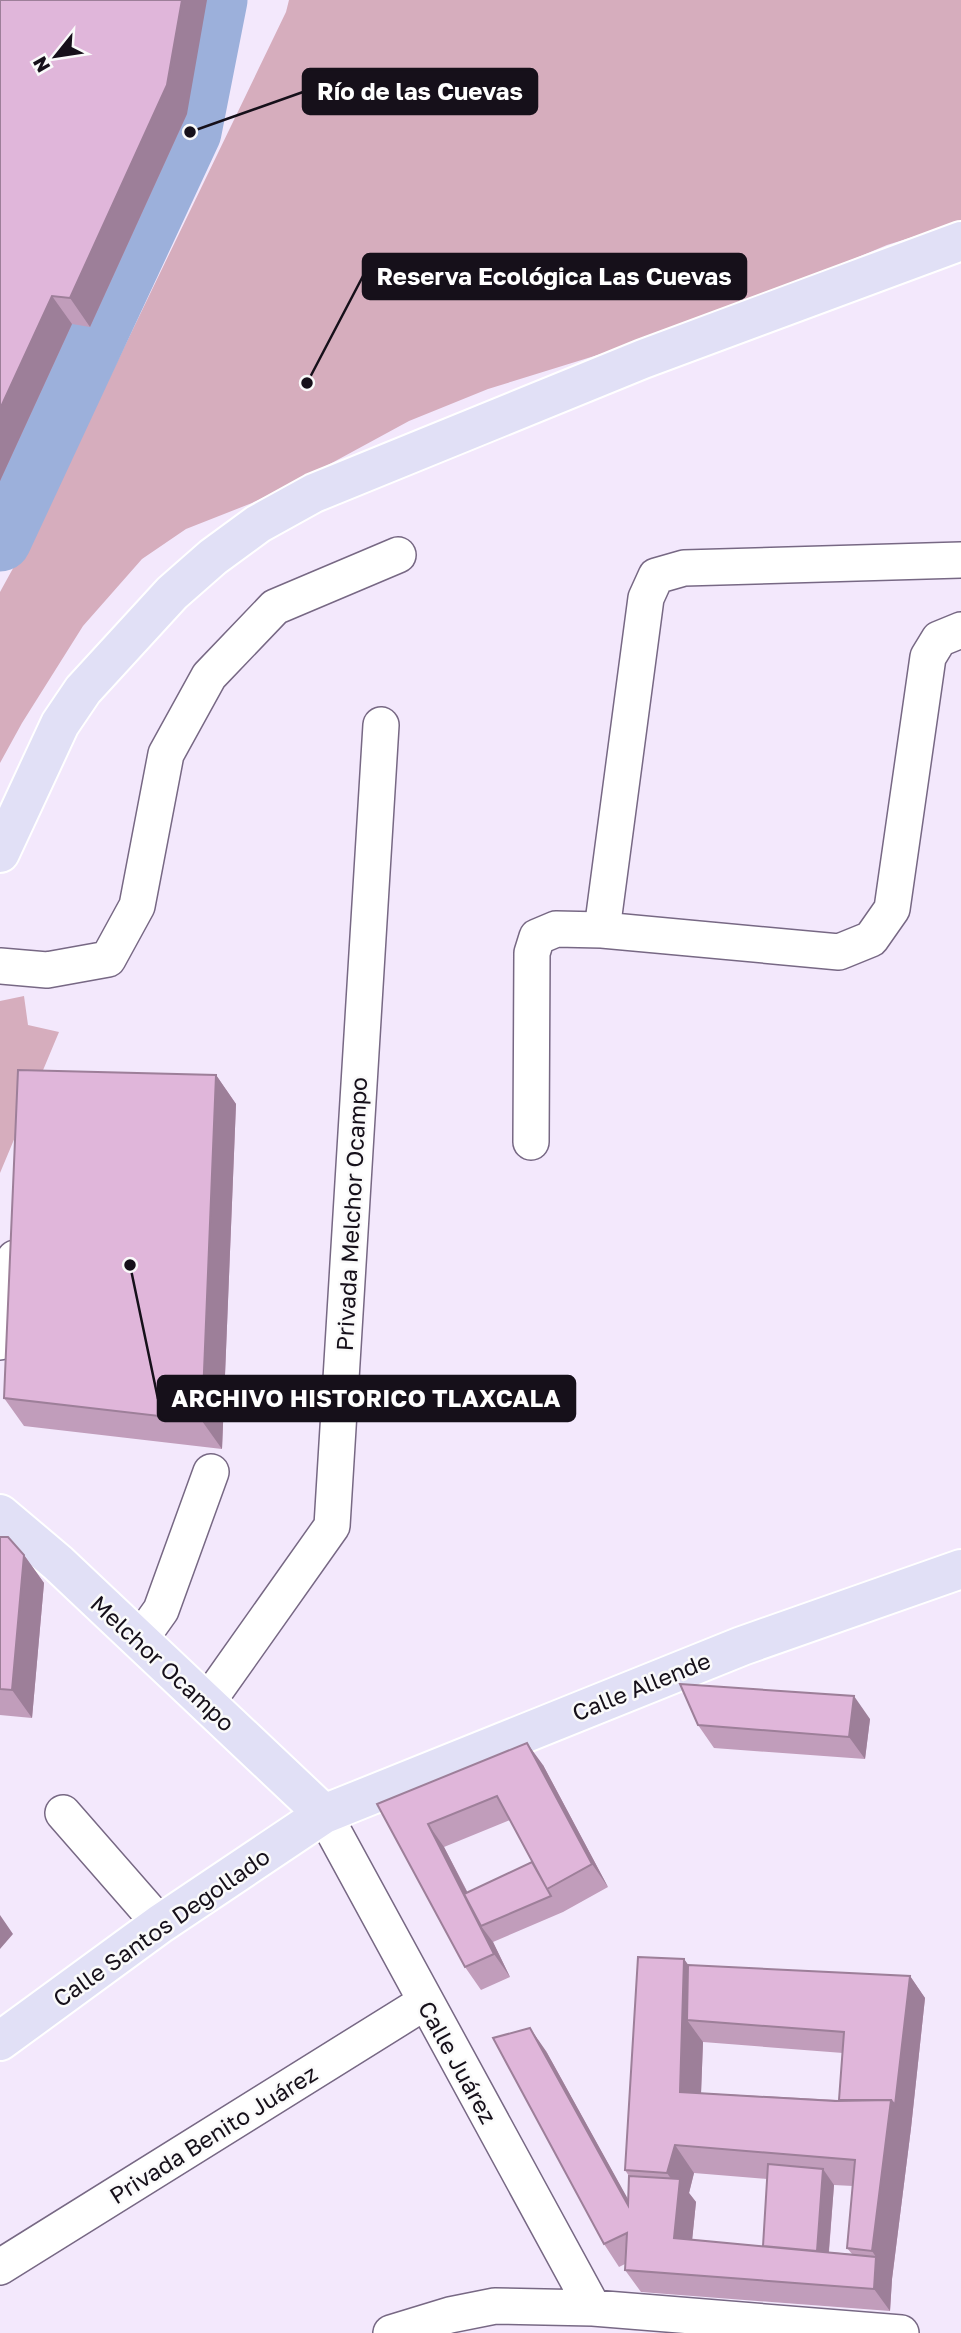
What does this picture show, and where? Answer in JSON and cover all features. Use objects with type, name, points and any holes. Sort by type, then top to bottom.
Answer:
[{"type":"main road","points":[[0,853],[61,724],[83,690],[172,593],[213,556],[258,524],[314,493],[643,359],[961,241]]},
{"type":"main road","name":"Melchor Ocampo","points":[[0,1514],[58,1563],[324,1814]]},
{"type":"main road","name":"Calle Allende","points":[[324,1814],[741,1646],[961,1569]]},
{"type":"main road","name":"Calle Santos Degollado","points":[[0,2041],[160,1924],[324,1814]]},
{"type":"street","points":[[0,966],[47,970],[108,959],[137,906],[166,754],[209,677],[275,607],[398,555]]},
{"type":"street","points":[[602,930],[646,598],[656,576],[684,568],[961,560]]},
{"type":"street","points":[[531,1142],[532,953],[537,937],[556,929],[602,930],[839,952],[871,939],[892,909],[928,657],[939,639],[961,630]]},
{"type":"street","name":"Privada Melchor Ocampo","points":[[206,1704],[332,1526],[381,725]]},
{"type":"street","points":[[0,1342],[15,1258]]},
{"type":"street","points":[[139,1641],[161,1609],[211,1472]]},
{"type":"street","points":[[63,1813],[160,1924]]},
{"type":"street","name":"Calle Juárez","points":[[324,1814],[593,2308]]},
{"type":"street","name":"Privada Benito Juárez","points":[[0,2267],[425,2002]]},
{"type":"street","points":[[391,2333],[450,2315],[499,2320],[593,2308],[901,2333]]},
{"type":"shaded area","points":[[289,0],[961,0],[961,222],[887,245],[672,332],[488,389],[409,421],[306,477],[252,503],[186,529],[142,559],[83,626],[0,763],[0,592],[50,501],[286,12]]},
{"type":"shaded area","points":[[24,996],[28,1025],[59,1032],[0,1173],[0,1001]]},
{"type":"building","points":[[0,0],[182,0],[167,85],[70,298],[52,296],[0,409]]},
{"type":"building","points":[[18,1070],[216,1075],[202,1421],[4,1398]]},
{"type":"building","points":[[0,1537],[8,1537],[24,1555],[12,1690],[0,1689]]},
{"type":"building","points":[[680,1684],[854,1696],[849,1737],[698,1725]]},
{"type":"building","points":[[527,1743],[592,1864],[547,1889],[497,1796],[428,1824],[494,1954],[465,1967],[377,1804]]},
{"type":"building","points":[[532,1862],[551,1896],[481,1926],[464,1894]]},
{"type":"building","points":[[638,1957],[684,1959],[680,2092],[835,2101],[891,2100],[872,2251],[847,2248],[855,2160],[675,2145],[667,2173],[625,2170]]},
{"type":"building","points":[[688,1965],[910,1976],[895,2105],[891,2100],[839,2100],[844,2032],[687,2020]]},
{"type":"building","points":[[530,2028],[628,2205],[629,2176],[680,2179],[674,2238],[876,2257],[874,2289],[625,2270],[627,2233],[604,2244],[493,2038]]},
{"type":"building","points":[[768,2164],[823,2169],[817,2251],[763,2246]]},
{"type":"waterway","points":[[0,540],[190,132],[216,0]]},
{"type":"place","name":"Río de las Cuevas","points":[[190,132]]},
{"type":"place","name":"Reserva Ecológica Las Cuevas","points":[[307,383]]},
{"type":"place","name":"ARCHIVO HISTORICO TLAXCALA","points":[[130,1265]]}]
